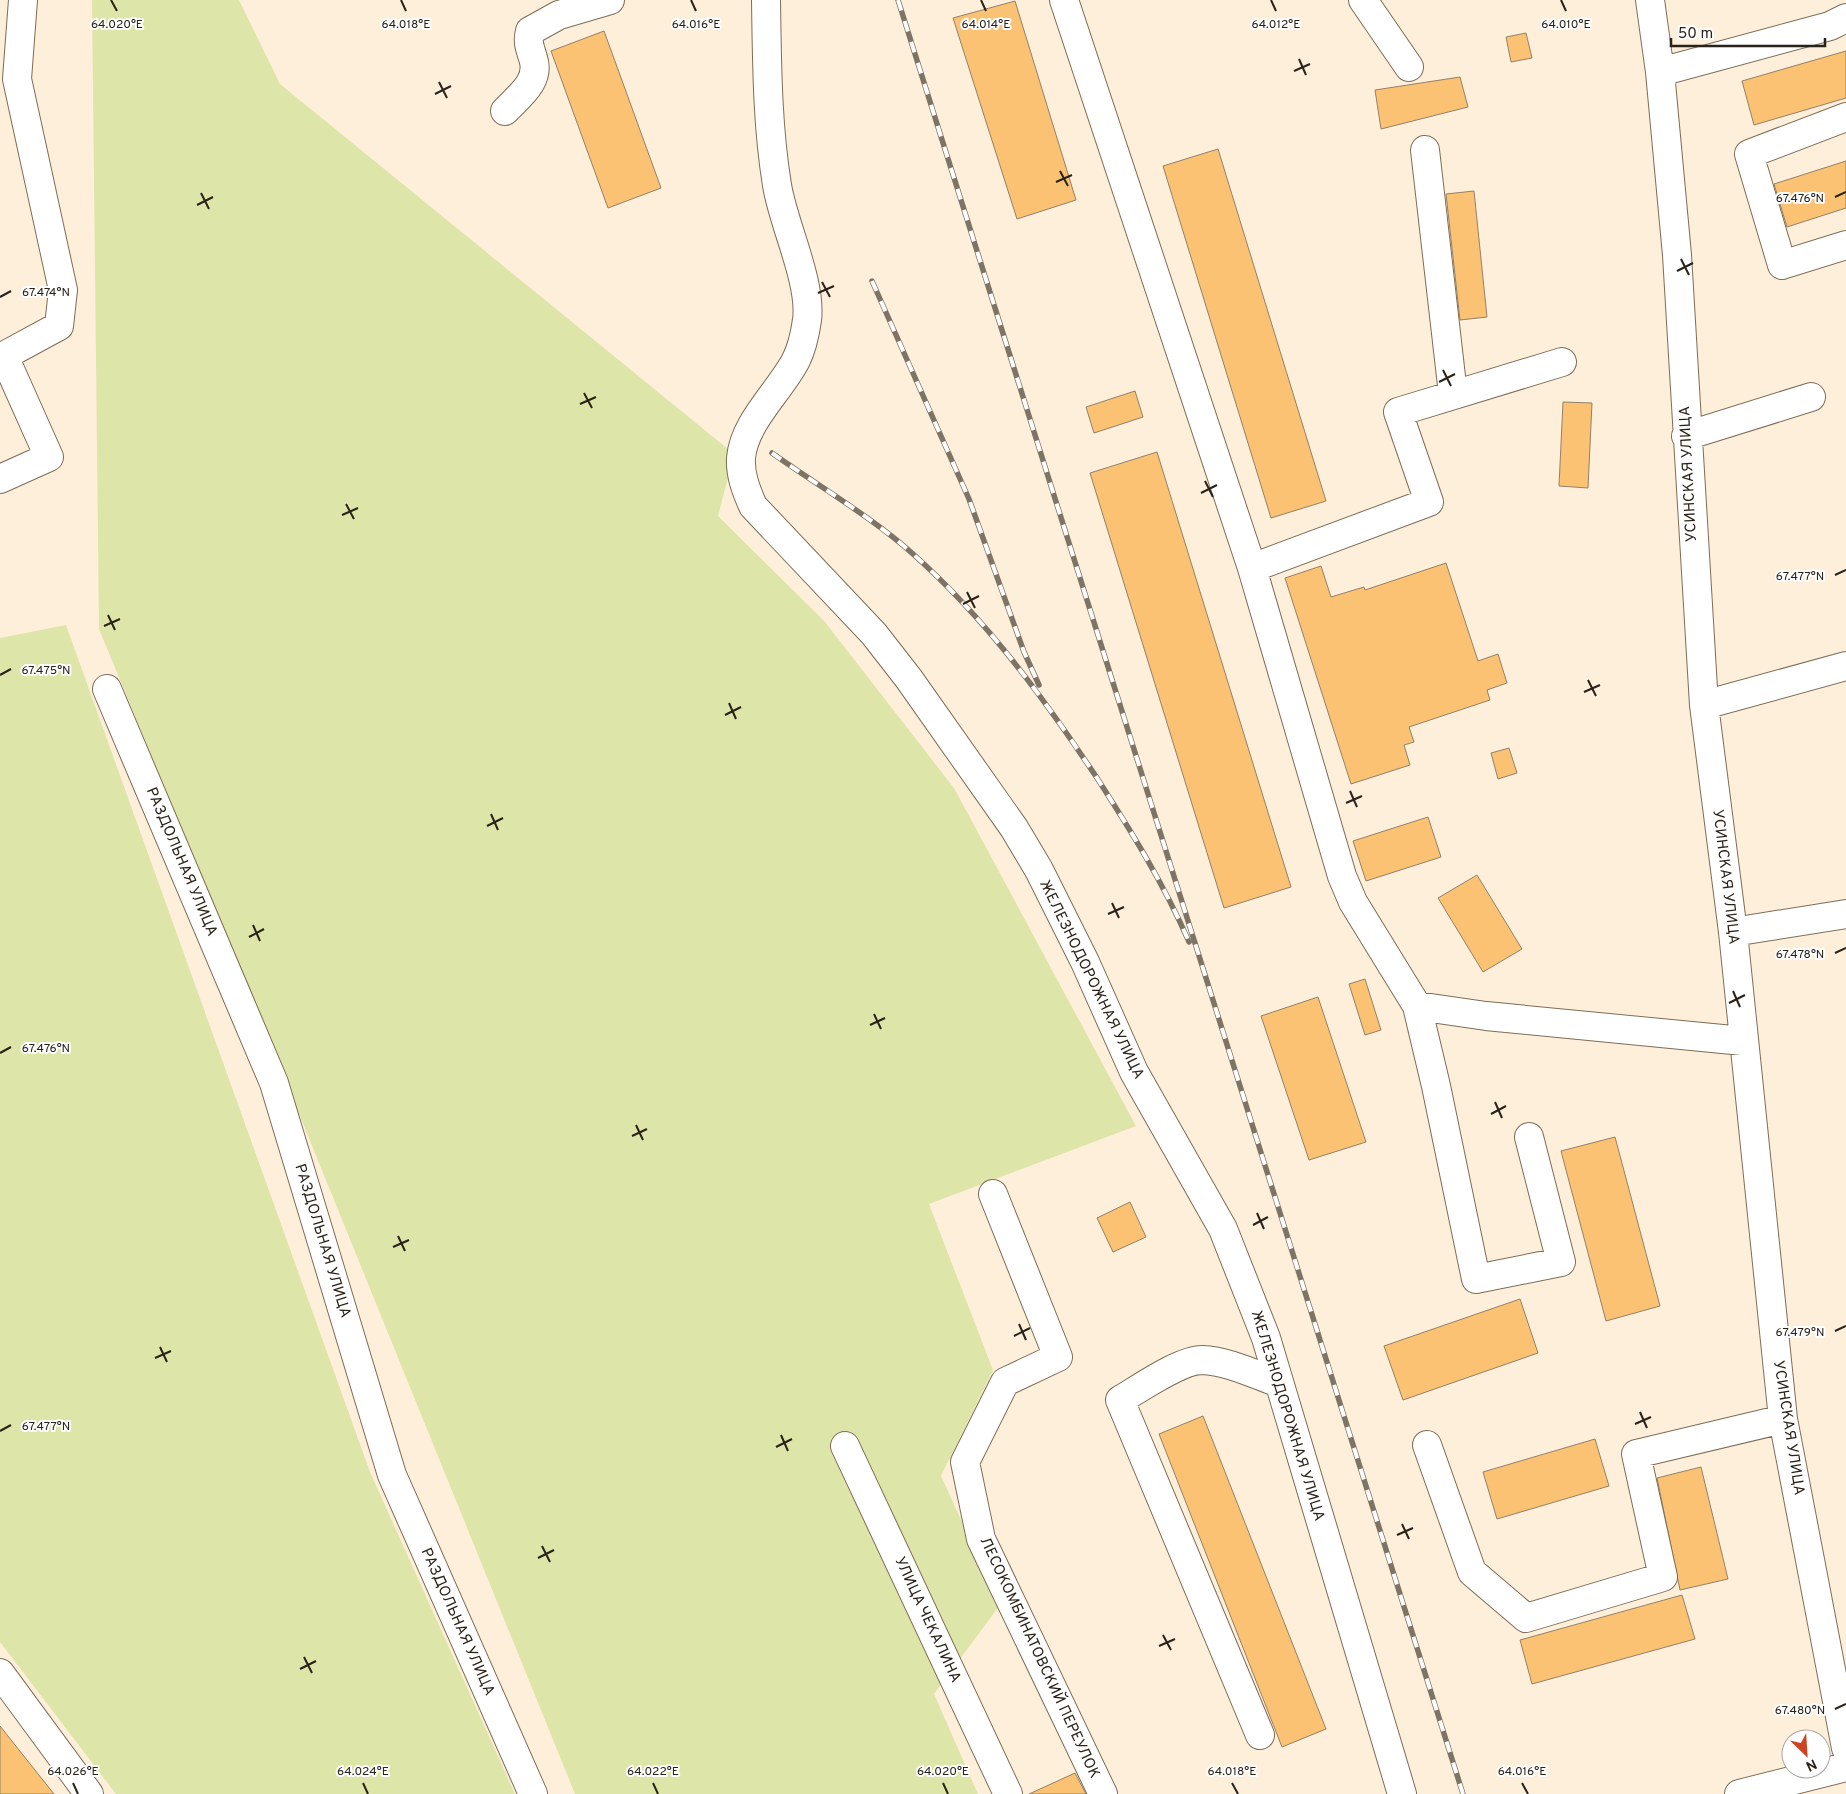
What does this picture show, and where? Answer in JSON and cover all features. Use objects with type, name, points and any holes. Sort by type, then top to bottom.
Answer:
[{"type":"street","points":[[505,111],[534,80],[536,70],[528,39],[530,31],[559,15],[610,0]]},
{"type":"street","name":"ЖЕЛЕЗНОДОРОЖНАЯ УЛИЦА","points":[[766,0],[767,93],[777,184],[804,285],[808,314],[804,339],[796,359],[748,435],[741,458],[743,483],[753,506],[874,634],[915,687],[1014,828],[1039,870],[1085,962],[1134,1072],[1223,1228],[1266,1338],[1402,1794]]},
{"type":"street","points":[[1064,0],[1252,568],[1342,876],[1353,902],[1416,1006],[1436,1086],[1476,1279],[1561,1262],[1529,1137]]},
{"type":"street","points":[[1363,0],[1409,67]]},
{"type":"street","name":"УСИНСКАЯ УЛИЦА","points":[[1650,0],[1660,72],[1678,265],[1686,436],[1704,706],[1733,932],[1783,1419],[1846,1748]]},
{"type":"street","points":[[0,479],[49,457],[2,357],[59,326],[62,290],[17,79],[15,9]]},
{"type":"street","points":[[1660,72],[1830,26],[1846,18]]},
{"type":"street","points":[[1846,117],[1749,154],[1782,265],[1846,245]]},
{"type":"street","points":[[1425,150],[1453,394]]},
{"type":"street","points":[[1252,568],[1429,502],[1398,412],[1562,362]]},
{"type":"street","points":[[1686,436],[1811,397]]},
{"type":"street","points":[[1704,706],[1846,666]]},
{"type":"street","name":"РАЗДОЛЬНАЯ УЛИЦА","points":[[107,688],[274,1083],[392,1475],[533,1794]]},
{"type":"street","points":[[1733,932],[1846,914]]},
{"type":"street","points":[[1416,1006],[1486,1016],[1743,1041]]},
{"type":"street","name":"ЛЕСОКОМБИНАТОВСКИЙ ПЕРЕУЛОК","points":[[993,1194],[1058,1357],[1005,1382],[965,1462],[981,1539],[1103,1794]]},
{"type":"street","points":[[1260,1736],[1120,1400],[1170,1371],[1199,1360],[1220,1362],[1279,1383]]},
{"type":"street","points":[[1428,1446],[1472,1572],[1526,1618],[1664,1577],[1636,1454],[1783,1419]]},
{"type":"street","name":"УЛИЦА ЧЕКАЛИНА","points":[[845,1446],[1008,1794]]},
{"type":"street","points":[[0,1673],[88,1794]]},
{"type":"street","points":[[1739,1794],[1846,1767]]},
{"type":"green space","points":[[92,0],[239,0],[280,84],[734,454],[718,516],[825,622],[954,788],[1136,1126],[929,1204],[993,1370],[941,1476],[1000,1605],[934,1694],[978,1794],[575,1794],[287,1084],[99,629]]},
{"type":"green space","points":[[66,625],[370,1472],[515,1794],[116,1794],[0,1642],[0,638]]},
{"type":"building","points":[[1015,1],[1076,200],[1017,219],[953,18]]},
{"type":"building","points":[[604,31],[661,188],[608,208],[551,51]]},
{"type":"building","points":[[1526,33],[1532,58],[1511,62],[1506,37]]},
{"type":"building","points":[[1846,51],[1846,98],[1754,125],[1742,81]]},
{"type":"building","points":[[1460,77],[1468,107],[1381,129],[1375,90]]},
{"type":"building","points":[[1218,149],[1326,501],[1271,518],[1163,166]]},
{"type":"building","points":[[1846,161],[1846,208],[1787,227],[1774,184]]},
{"type":"building","points":[[1474,191],[1487,317],[1460,320],[1446,194]]},
{"type":"building","points":[[1135,391],[1143,417],[1094,433],[1086,407]]},
{"type":"building","points":[[1563,402],[1592,403],[1588,488],[1559,486]]},
{"type":"building","points":[[1157,452],[1291,887],[1224,908],[1090,473]]},
{"type":"building","points":[[1446,563],[1478,661],[1498,654],[1507,683],[1487,690],[1490,700],[1409,727],[1414,742],[1404,745],[1410,765],[1351,784],[1285,578],[1321,566],[1331,597],[1364,587],[1365,590]]},
{"type":"building","points":[[1509,748],[1517,773],[1498,779],[1491,753]]},
{"type":"building","points":[[1428,817],[1441,857],[1366,881],[1353,841]]},
{"type":"building","points":[[1477,875],[1522,949],[1483,972],[1438,898]]},
{"type":"building","points":[[1365,979],[1381,1030],[1365,1035],[1349,984]]},
{"type":"building","points":[[1318,997],[1366,1142],[1309,1160],[1261,1016]]},
{"type":"building","points":[[1615,1137],[1660,1306],[1606,1321],[1561,1151]]},
{"type":"building","points":[[1130,1202],[1146,1237],[1113,1252],[1097,1218]]},
{"type":"building","points":[[1520,1299],[1538,1353],[1403,1400],[1384,1346]]},
{"type":"building","points":[[1203,1416],[1326,1729],[1282,1747],[1159,1434]]},
{"type":"building","points":[[1595,1439],[1609,1486],[1497,1519],[1483,1472]]},
{"type":"building","points":[[1701,1467],[1728,1579],[1680,1590],[1657,1478]]},
{"type":"building","points":[[1682,1595],[1695,1639],[1532,1684],[1520,1640]]},
{"type":"building","points":[[0,1726],[54,1794],[0,1794]]},
{"type":"building","points":[[1075,1773],[1086,1794],[1029,1794]]},
{"type":"railway","points":[[898,0],[1463,1794]]},
{"type":"railway","points":[[872,281],[969,499],[1024,652],[1039,685]]},
{"type":"railway","points":[[772,453],[863,515],[913,554],[940,579],[989,632],[1056,718],[1097,778],[1158,879],[1189,942]]}]
